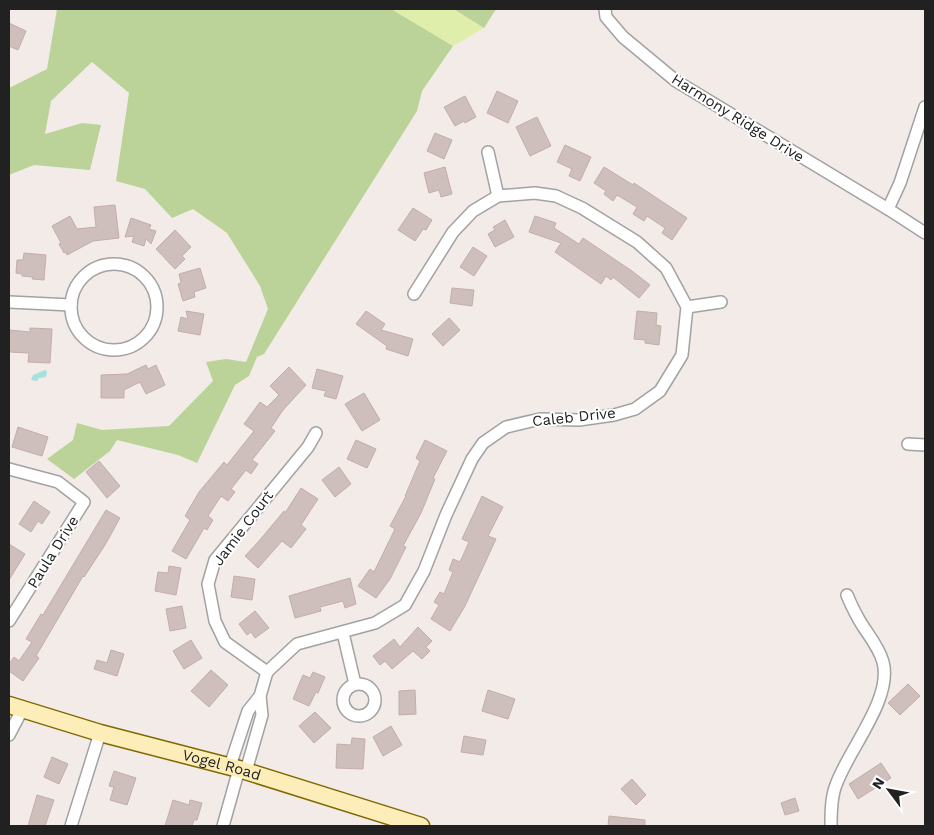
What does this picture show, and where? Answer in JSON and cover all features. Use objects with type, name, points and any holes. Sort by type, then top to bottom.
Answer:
[{"type":"street","name":"Harmony Ridge Drive","points":[[605,9],[606,17],[623,37],[676,80],[925,233]]},
{"type":"street","points":[[888,209],[900,183],[925,107]]},
{"type":"street","points":[[488,152],[498,196]]},
{"type":"street","points":[[414,294],[453,232],[473,211],[498,196],[535,192],[556,196],[582,208],[637,242],[666,268],[687,307],[721,302]]},
{"type":"street","points":[[118,263],[137,270],[147,278],[156,296],[157,311],[151,330],[142,340],[124,349],[108,350],[95,346],[85,339],[77,329],[72,318],[71,305],[75,288],[86,274],[106,264],[118,263]]},
{"type":"street","points":[[9,302],[71,305]]},
{"type":"street","name":"Caleb Drive","points":[[267,672],[297,644],[375,623],[405,604],[424,571],[446,515],[472,458],[483,443],[506,427],[540,419],[579,420],[614,415],[635,409],[660,392],[682,355],[687,307]]},
{"type":"street","name":"Jamie Court","points":[[267,672],[225,642],[215,621],[208,584],[215,560],[308,446],[316,433]]},
{"type":"street","points":[[908,444],[925,445]]},
{"type":"street","name":"Paula Drive","points":[[9,469],[58,482],[84,502],[9,621]]},
{"type":"street","points":[[831,826],[835,785],[878,703],[886,678],[876,645],[856,616],[847,595]]},
{"type":"street","points":[[342,633],[355,684]]},
{"type":"street","points":[[238,769],[262,715],[260,696],[267,672]]},
{"type":"street","points":[[223,826],[238,769],[248,711],[260,696]]},
{"type":"street","points":[[9,735],[15,707]]},
{"type":"street","name":"Vogel Road","points":[[15,707],[100,733],[238,769],[421,826]]},
{"type":"street","points":[[71,826],[100,733]]},
{"type":"green space","points":[[57,9],[391,9],[453,46],[422,91],[417,111],[264,354],[257,357],[249,376],[235,385],[197,463],[178,455],[117,440],[110,451],[74,479],[47,459],[73,440],[77,423],[102,430],[169,426],[213,381],[206,362],[226,359],[246,362],[268,309],[260,286],[227,233],[193,209],[172,218],[145,189],[116,181],[129,93],[92,62],[51,101],[45,134],[82,123],[101,125],[90,170],[34,165],[9,175],[9,88],[47,69]]},
{"type":"green space","points":[[391,9],[454,9],[484,28],[453,46]]},
{"type":"green space","points":[[454,9],[496,9],[484,28]]},
{"type":"water","points":[[45,370],[47,372],[46,377],[39,378],[37,381],[31,380],[33,375]]},
{"type":"building","points":[[9,23],[26,31],[18,50],[9,46]]},
{"type":"building","points":[[497,91],[518,101],[508,123],[487,113]]},
{"type":"building","points":[[465,96],[476,117],[455,126],[444,107]]},
{"type":"building","points":[[537,117],[551,146],[530,156],[516,127]]},
{"type":"building","points":[[435,133],[452,140],[444,159],[427,151]]},
{"type":"building","points":[[565,145],[591,157],[580,181],[569,176],[572,169],[557,162]]},
{"type":"building","points":[[445,167],[452,194],[441,197],[439,190],[429,193],[424,173]]},
{"type":"building","points":[[604,167],[633,185],[634,183],[687,218],[672,240],[662,233],[665,228],[647,216],[644,221],[633,214],[637,207],[617,195],[613,201],[604,194],[606,191],[594,183]]},
{"type":"building","points":[[115,205],[119,238],[93,241],[67,255],[66,252],[64,253],[52,226],[70,216],[77,229],[96,227],[94,207]]},
{"type":"building","points":[[413,208],[432,220],[426,230],[423,229],[415,241],[398,230]]},
{"type":"building","points":[[535,216],[556,223],[554,228],[579,244],[583,238],[650,285],[639,298],[613,277],[611,280],[606,276],[601,284],[555,252],[561,243],[529,232]]},
{"type":"building","points":[[131,218],[151,225],[149,229],[156,231],[151,244],[146,239],[144,246],[132,242],[134,236],[125,237]]},
{"type":"building","points":[[505,220],[514,237],[495,247],[488,234],[495,230],[493,227]]},
{"type":"building","points":[[175,230],[191,247],[182,256],[185,259],[175,269],[156,249]]},
{"type":"building","points":[[473,247],[487,256],[474,276],[460,267]]},
{"type":"building","points":[[24,253],[46,255],[44,280],[32,279],[33,277],[22,276],[22,274],[16,273],[17,260],[23,260]]},
{"type":"building","points":[[200,268],[206,288],[194,292],[195,297],[183,301],[178,284],[181,283],[179,274]]},
{"type":"building","points":[[452,288],[474,290],[472,306],[450,303]]},
{"type":"building","points":[[186,311],[204,314],[200,335],[178,331],[181,317],[188,319]]},
{"type":"building","points":[[366,311],[385,324],[381,330],[413,339],[408,356],[386,349],[387,346],[356,324]]},
{"type":"building","points":[[637,311],[657,313],[656,325],[661,326],[659,345],[645,343],[645,340],[634,339]]},
{"type":"building","points":[[449,318],[460,330],[443,346],[432,334]]},
{"type":"building","points":[[30,328],[52,329],[50,363],[28,362],[29,353],[9,352],[9,330],[30,332]]},
{"type":"building","points":[[146,365],[148,369],[156,365],[165,385],[146,394],[140,382],[124,390],[124,398],[101,398],[101,375],[127,374]]},
{"type":"building","points":[[289,367],[306,385],[283,410],[271,428],[275,431],[252,460],[258,464],[251,474],[246,470],[231,489],[235,492],[228,501],[221,496],[208,516],[213,520],[207,530],[204,528],[186,559],[172,551],[190,520],[185,516],[199,492],[224,462],[227,465],[254,431],[244,424],[260,402],[267,407],[279,395],[270,386]]},
{"type":"building","points":[[317,369],[343,376],[336,399],[324,396],[326,391],[312,388]]},
{"type":"building","points":[[364,393],[380,420],[362,431],[345,404]]},
{"type":"building","points":[[18,427],[48,437],[42,456],[12,447]]},
{"type":"building","points":[[356,440],[376,449],[367,468],[347,459]]},
{"type":"building","points":[[425,440],[447,451],[433,478],[435,479],[421,513],[403,546],[406,547],[390,579],[376,598],[358,586],[370,569],[374,572],[395,529],[390,526],[406,496],[420,461],[416,458]]},
{"type":"building","points":[[99,461],[120,486],[107,498],[86,472]]},
{"type":"building","points":[[339,467],[351,484],[335,497],[322,480]]},
{"type":"building","points":[[301,488],[318,499],[301,525],[306,529],[291,548],[282,541],[258,568],[245,556],[284,511],[285,513]]},
{"type":"building","points":[[482,496],[503,507],[488,536],[496,539],[465,606],[450,631],[431,619],[439,605],[434,602],[440,592],[444,594],[453,572],[449,570],[453,559],[460,562],[469,542],[462,539]]},
{"type":"building","points":[[34,501],[50,512],[42,524],[38,521],[31,532],[19,524]]},
{"type":"building","points":[[106,510],[120,518],[105,545],[83,576],[36,656],[39,658],[23,681],[9,671],[9,664],[14,657],[19,661],[32,642],[26,639],[41,614],[43,615]]},
{"type":"building","points":[[9,544],[25,554],[9,580]]},
{"type":"building","points":[[169,566],[181,568],[176,595],[155,591],[158,572],[168,573]]},
{"type":"building","points":[[234,576],[255,579],[252,600],[231,597]]},
{"type":"building","points":[[350,578],[356,604],[345,608],[343,601],[320,607],[321,611],[295,618],[289,596]]},
{"type":"building","points":[[182,606],[186,628],[170,631],[166,609]]},
{"type":"building","points":[[255,611],[269,628],[255,638],[251,632],[247,635],[239,624]]},
{"type":"building","points":[[418,627],[432,641],[426,647],[430,651],[422,659],[413,651],[392,669],[385,661],[380,665],[373,656],[394,639],[400,647]]},
{"type":"building","points":[[191,640],[202,658],[184,669],[173,651]]},
{"type":"building","points":[[111,650],[124,654],[117,676],[94,669],[97,660],[107,663]]},
{"type":"building","points":[[211,670],[228,685],[209,707],[191,691]]},
{"type":"building","points":[[313,672],[325,677],[318,693],[316,692],[309,706],[293,699],[303,675],[310,678]]},
{"type":"building","points":[[908,684],[920,696],[900,715],[888,703]]},
{"type":"building","points":[[415,690],[416,714],[399,715],[399,691]]},
{"type":"building","points":[[488,690],[515,699],[508,719],[482,711]]},
{"type":"building","points":[[315,712],[331,728],[314,743],[299,726]]},
{"type":"building","points":[[391,726],[402,745],[383,756],[373,737]]},
{"type":"building","points":[[464,736],[486,740],[483,755],[461,752]]},
{"type":"building","points":[[352,738],[365,739],[363,769],[336,768],[337,744],[351,745]]},
{"type":"building","points":[[52,757],[68,764],[59,784],[44,777]]},
{"type":"building","points":[[881,763],[891,778],[858,799],[849,784]]},
{"type":"building","points":[[114,771],[136,778],[127,805],[110,800],[114,787],[109,786]]},
{"type":"building","points":[[632,779],[646,795],[636,805],[621,789]]},
{"type":"building","points":[[37,795],[54,800],[45,826],[28,826]]},
{"type":"building","points":[[795,798],[799,811],[785,815],[781,803]]},
{"type":"building","points":[[173,800],[189,805],[190,800],[202,803],[197,820],[194,820],[192,826],[165,826]]},
{"type":"building","points":[[609,816],[645,820],[645,826],[608,826]]}]
